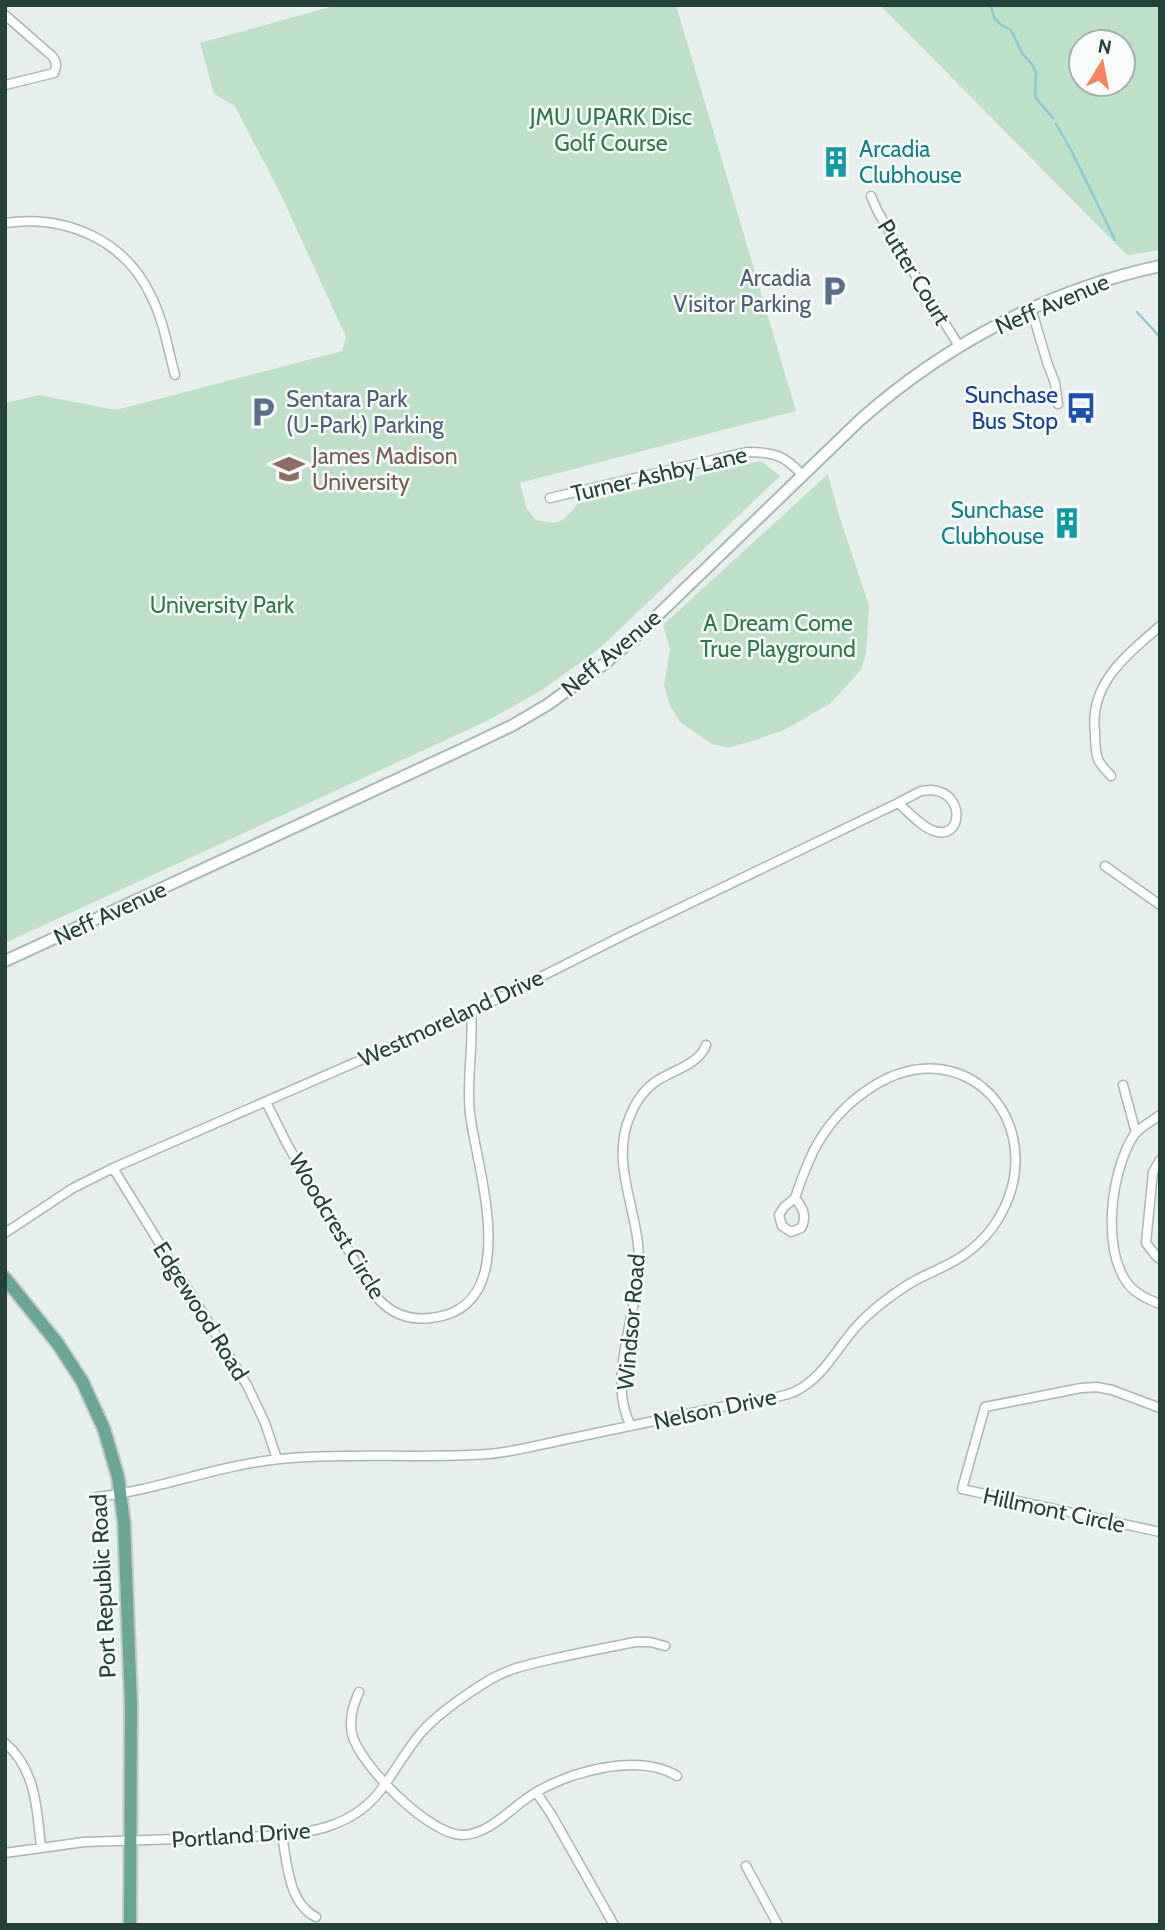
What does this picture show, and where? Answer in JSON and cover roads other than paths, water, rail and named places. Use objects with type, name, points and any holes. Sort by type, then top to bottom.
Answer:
[{"type":"main road","name":"Neff Avenue","points":[[5,961],[465,748],[547,705],[590,676],[634,638],[802,475],[890,395],[925,368],[959,346],[1031,308],[1096,283],[1160,265]]},
{"type":"main road","name":"Port Republic Road","points":[[5,1278],[58,1344],[82,1381],[106,1434],[117,1471],[124,1523],[131,1704],[130,1925]]},
{"type":"street","points":[[5,15],[56,61],[54,73],[7,83]]},
{"type":"street","name":"Putter Court","points":[[871,196],[877,211],[959,346]]},
{"type":"street","points":[[5,223],[37,220],[69,226],[96,236],[120,254],[141,277],[151,295],[159,314],[175,375]]},
{"type":"street","points":[[1031,308],[1055,383],[1058,404]]},
{"type":"street","name":"Turner Ashby Lane","points":[[550,498],[747,452],[769,452],[790,461],[802,475]]},
{"type":"street","points":[[1111,776],[1098,760],[1094,715],[1096,702],[1112,670],[1160,626]]},
{"type":"street","name":"Westmoreland Drive","points":[[5,1233],[73,1188],[113,1168],[471,1012],[624,935],[898,803],[921,792],[931,790],[948,794],[956,811],[955,824],[946,832],[933,830],[898,803]]},
{"type":"street","points":[[1105,866],[1158,902]]},
{"type":"street","name":"Woodcrest Circle","points":[[266,1102],[287,1144],[376,1296],[391,1310],[408,1317],[430,1319],[453,1312],[474,1296],[488,1255],[487,1205],[470,1106],[471,1012]]},
{"type":"street","name":"Windsor Road","points":[[631,1426],[625,1408],[622,1376],[638,1279],[639,1256],[637,1230],[622,1160],[624,1132],[635,1105],[646,1090],[658,1080],[699,1058],[706,1045]]},
{"type":"street","name":"Nelson Drive","points":[[97,1497],[277,1459],[488,1454],[512,1451],[783,1395],[816,1378],[854,1329],[877,1307],[911,1283],[965,1254],[993,1227],[1004,1210],[1014,1181],[1015,1154],[1011,1129],[997,1102],[973,1080],[955,1072],[936,1069],[917,1069],[901,1073],[862,1094],[833,1123],[813,1151],[795,1198]]},
{"type":"street","points":[[1124,1085],[1136,1133]]},
{"type":"street","points":[[1160,1115],[1136,1133],[1122,1160],[1114,1200],[1112,1236],[1117,1263],[1129,1286],[1150,1301],[1160,1304]]},
{"type":"street","points":[[1160,1160],[1153,1172],[1146,1243],[1160,1259]]},
{"type":"street","name":"Edgewood Road","points":[[113,1168],[242,1376],[265,1423],[277,1459]]},
{"type":"street","name":"Hillmont Circle","points":[[1160,1408],[1097,1387],[985,1407],[962,1489],[1160,1532]]},
{"type":"street","name":"Portland Drive","points":[[5,1853],[84,1842],[313,1832],[341,1822],[364,1807],[385,1785],[413,1742],[432,1721],[505,1672],[539,1662],[636,1642],[665,1646]]},
{"type":"street","points":[[359,1692],[351,1713],[353,1736],[358,1748],[385,1785],[446,1832],[462,1835],[485,1829],[536,1792],[573,1775],[609,1768],[655,1767],[677,1776]]},
{"type":"street","points":[[5,1743],[19,1756],[26,1769],[37,1813],[41,1847]]},
{"type":"street","points":[[536,1792],[614,1925]]},
{"type":"street","points":[[282,1835],[295,1893],[307,1911],[316,1917]]},
{"type":"street","points":[[747,1866],[778,1925]]},
{"type":"waterway","points":[[990,5],[995,19],[1011,30],[1022,53],[1031,63],[1036,72],[1035,97],[1053,118]]},
{"type":"waterway","points":[[1056,124],[1115,240]]},
{"type":"waterway","points":[[1137,312],[1160,337]]},
{"type":"place","name":"Arcadia Clubhouse","points":[[836,162]]},
{"type":"place","name":"Arcadia Visitor Parking","points":[[834,291]]},
{"type":"place","name":"Sunchase Bus Stop","points":[[1081,408]]},
{"type":"place","name":"Sentara Park (U-Park) Parking","points":[[263,412]]},
{"type":"place","name":"James Madison University","points":[[289,469]]},
{"type":"place","name":"Sunchase Clubhouse","points":[[1067,523]]},
{"type":"park label","name":"JMU UPARK Disc Golf Course","points":[[611,130]]},
{"type":"park label","name":"University Park","points":[[222,605]]},
{"type":"park label","name":"A Dream Come True Playground","points":[[778,636]]}]
